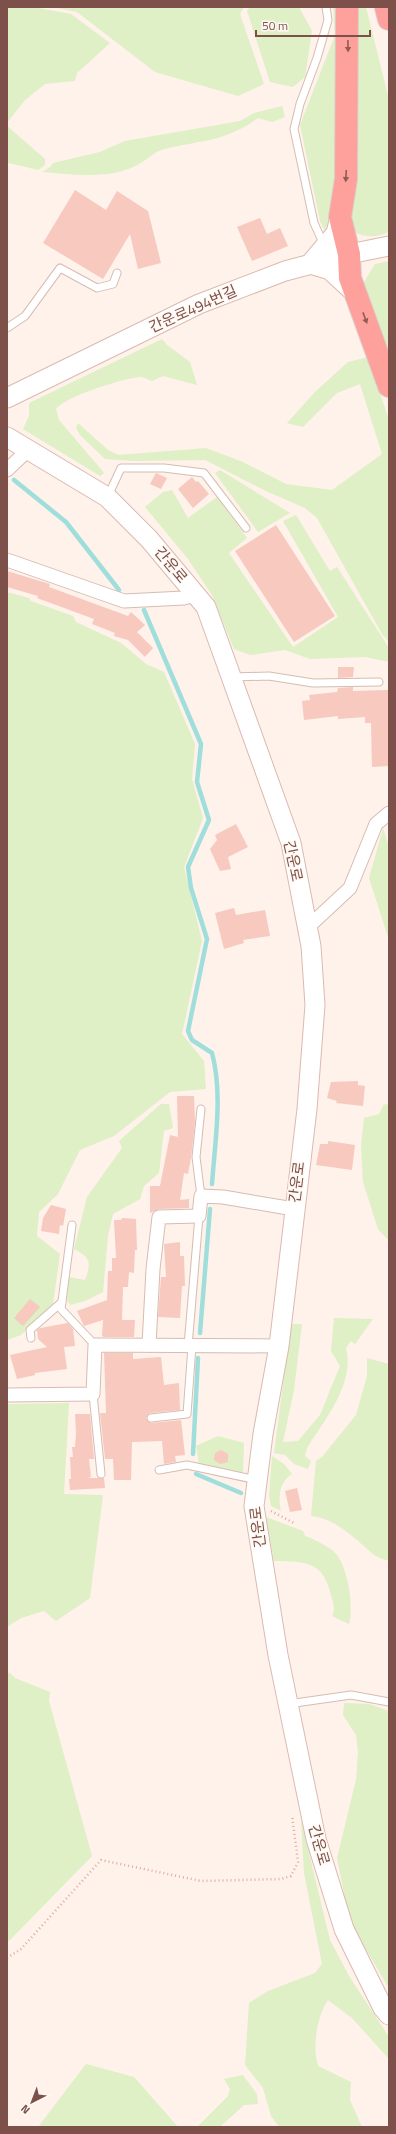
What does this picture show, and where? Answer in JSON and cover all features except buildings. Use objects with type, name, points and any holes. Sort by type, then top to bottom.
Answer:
[{"type":"highway","points":[[347,7],[346,179],[340,218],[349,254],[350,278],[389,386]]},
{"type":"highway","points":[[386,7],[389,20]]},
{"type":"street","points":[[340,218],[336,234],[310,264],[330,270],[356,294]]},
{"type":"street","name":"간운로494번길","points":[[7,398],[199,304],[285,271],[349,254],[389,246]]},
{"type":"street","name":"간운로","points":[[7,438],[107,497],[149,539],[206,607],[291,844],[311,946],[315,1005],[307,1109],[279,1346],[263,1434],[254,1506],[288,1704],[316,1839],[344,1929],[383,2008],[389,2015]]},
{"type":"street","points":[[7,470],[28,450]]},
{"type":"street","points":[[7,560],[124,601],[184,598],[195,595]]},
{"type":"street","points":[[307,928],[350,888],[376,824],[389,813]]},
{"type":"street","points":[[149,1346],[153,1269],[159,1217],[199,1216],[201,1196],[223,1197],[294,1209]]},
{"type":"street","points":[[7,1394],[93,1394],[95,1345],[279,1346]]},
{"type":"lane","points":[[325,247],[314,223],[294,128],[300,104],[317,58],[328,20],[326,7]]},
{"type":"lane","points":[[7,328],[25,316],[60,268],[97,288],[113,284],[118,273]]},
{"type":"lane","points":[[107,497],[121,468],[164,468],[204,474],[246,528]]},
{"type":"lane","points":[[231,677],[269,676],[313,683],[379,682]]},
{"type":"lane","points":[[201,1109],[196,1157],[201,1196]]},
{"type":"lane","points":[[151,1418],[187,1414],[199,1216]]},
{"type":"lane","points":[[72,1225],[62,1309],[95,1345]]},
{"type":"lane","points":[[31,1338],[30,1330],[62,1302]]},
{"type":"lane","points":[[93,1394],[102,1474]]},
{"type":"lane","points":[[159,1470],[187,1465],[258,1480]]},
{"type":"lane","points":[[288,1704],[351,1695],[389,1702]]},
{"type":"path","points":[[274,1512],[294,1523]]},
{"type":"path","points":[[7,1958],[21,1949],[101,1860],[201,1881],[281,1879],[291,1876],[298,1862],[292,1814]]},
{"type":"green space","points":[[7,7],[33,7],[71,14],[110,43],[77,73],[75,81],[45,84],[25,100],[7,123]]},
{"type":"green space","points":[[52,7],[244,7],[240,14],[264,84],[238,96],[155,72],[77,12]]},
{"type":"green space","points":[[250,7],[299,7],[312,31],[305,77],[293,87],[270,82],[247,11]]},
{"type":"green space","points":[[333,7],[338,7],[337,166],[329,220],[325,231],[320,221],[300,125],[335,35]]},
{"type":"green space","points":[[354,7],[366,7],[389,100],[389,232],[372,236],[365,236],[356,233],[351,217]]},
{"type":"green space","points":[[282,106],[285,117],[272,122],[258,118],[235,132],[224,136],[156,152],[139,164],[124,170],[101,175],[77,175],[42,172],[53,163],[100,152],[125,141],[240,121],[254,113]]},
{"type":"green space","points":[[7,126],[45,159],[45,165],[38,170],[9,163],[7,165]]},
{"type":"green space","points":[[389,261],[389,358],[364,292],[364,282],[375,264]]},
{"type":"green space","points":[[162,339],[167,345],[190,362],[197,385],[163,376],[152,381],[142,377],[132,378],[108,384],[82,394],[61,404],[56,409],[59,420],[104,473],[100,476],[23,429],[29,416],[29,403]]},
{"type":"green space","points":[[368,357],[389,420],[389,642],[382,634],[317,518],[305,508],[268,492],[205,460],[133,461],[105,459],[80,435],[76,428],[78,423],[108,450],[119,455],[206,448],[243,462],[286,484],[332,490],[382,454],[360,384],[337,393],[303,427],[287,423],[315,392],[348,362]]},
{"type":"green space","points":[[220,470],[290,513],[258,532],[215,473]]},
{"type":"green space","points":[[172,490],[188,518],[217,497],[247,538],[229,553],[293,647],[338,617],[283,521],[296,515],[330,571],[337,567],[389,648],[389,662],[365,657],[310,659],[285,650],[250,655],[234,649],[212,595],[188,559],[145,507],[163,492]]},
{"type":"green space","points":[[7,592],[29,598],[31,601],[73,616],[76,622],[121,643],[146,664],[164,672],[195,744],[192,779],[203,818],[184,867],[202,941],[182,1034],[204,1061],[206,1089],[170,1092],[114,1136],[80,1150],[58,1194],[39,1212],[37,1236],[60,1254],[53,1304],[21,1335],[7,1340]]},
{"type":"green space","points":[[383,828],[389,847],[389,940],[369,878]]},
{"type":"green space","points":[[161,1104],[169,1104],[173,1128],[164,1131],[159,1173],[144,1186],[140,1199],[113,1214],[108,1236],[103,1292],[85,1301],[70,1305],[67,1300],[69,1277],[85,1280],[89,1264],[83,1255],[74,1249],[87,1197],[122,1148],[119,1141]]},
{"type":"green space","points":[[384,1104],[389,1105],[389,1241],[378,1229],[363,1182],[361,1146],[364,1118],[379,1114]]},
{"type":"green space","points":[[334,1318],[373,1319],[355,1344],[351,1341],[346,1348],[348,1361],[342,1388],[330,1413],[307,1448],[305,1456],[311,1461],[308,1469],[294,1464],[285,1455],[274,1453],[291,1324],[302,1324],[294,1390],[283,1442],[298,1441],[320,1415],[340,1366],[331,1351]]},
{"type":"green space","points":[[367,1358],[389,1364],[389,1561],[374,1554],[336,1525],[311,1516],[316,1461],[322,1457],[356,1415],[367,1376]]},
{"type":"green space","points":[[69,1403],[64,1494],[103,1495],[90,1598],[56,1621],[44,1611],[21,1618],[7,1627],[7,1404]]},
{"type":"green space","points":[[218,1436],[244,1443],[243,1473],[199,1464],[196,1446]]},
{"type":"green space","points":[[272,1456],[284,1464],[292,1474],[284,1481],[280,1490],[281,1511],[271,1506],[269,1495]]},
{"type":"green space","points":[[266,1517],[303,1531],[305,1536],[327,1546],[337,1555],[344,1570],[349,1588],[351,1608],[349,1624],[332,1616],[334,1606],[328,1584],[318,1569],[304,1563],[274,1561]]},
{"type":"green space","points":[[9,1672],[15,1678],[50,1692],[49,1701],[92,1856],[7,1943],[7,1677]]},
{"type":"green space","points":[[344,1703],[369,1704],[389,1711],[389,1988],[350,1923],[337,1858],[356,1780],[358,1753],[356,1735],[343,1715]]},
{"type":"green space","points":[[301,1820],[330,1940],[349,1976],[389,2037],[389,2059],[352,2018],[328,2000],[318,2023],[315,2050],[318,2066],[351,2082],[350,2100],[362,2127],[279,2127],[271,2116],[263,2088],[245,2065],[249,2003],[268,1991],[315,1973],[322,1964],[304,1873]]},
{"type":"green space","points":[[86,2064],[134,2077],[178,2127],[38,2127]]},
{"type":"green space","points":[[243,2075],[257,2094],[258,2104],[244,2105],[220,2127],[197,2127],[228,2096],[230,2089],[224,2079]]},
{"type":"waterway","points":[[14,480],[66,522],[119,590]]},
{"type":"waterway","points":[[144,610],[201,744],[197,782],[209,820],[188,867],[191,888],[207,939],[188,1031],[192,1040],[212,1053],[215,1069],[218,1101],[212,1184]]},
{"type":"waterway","points":[[200,1333],[210,1209]]},
{"type":"waterway","points":[[193,1454],[198,1358]]},
{"type":"waterway","points":[[196,1474],[241,1493]]}]
